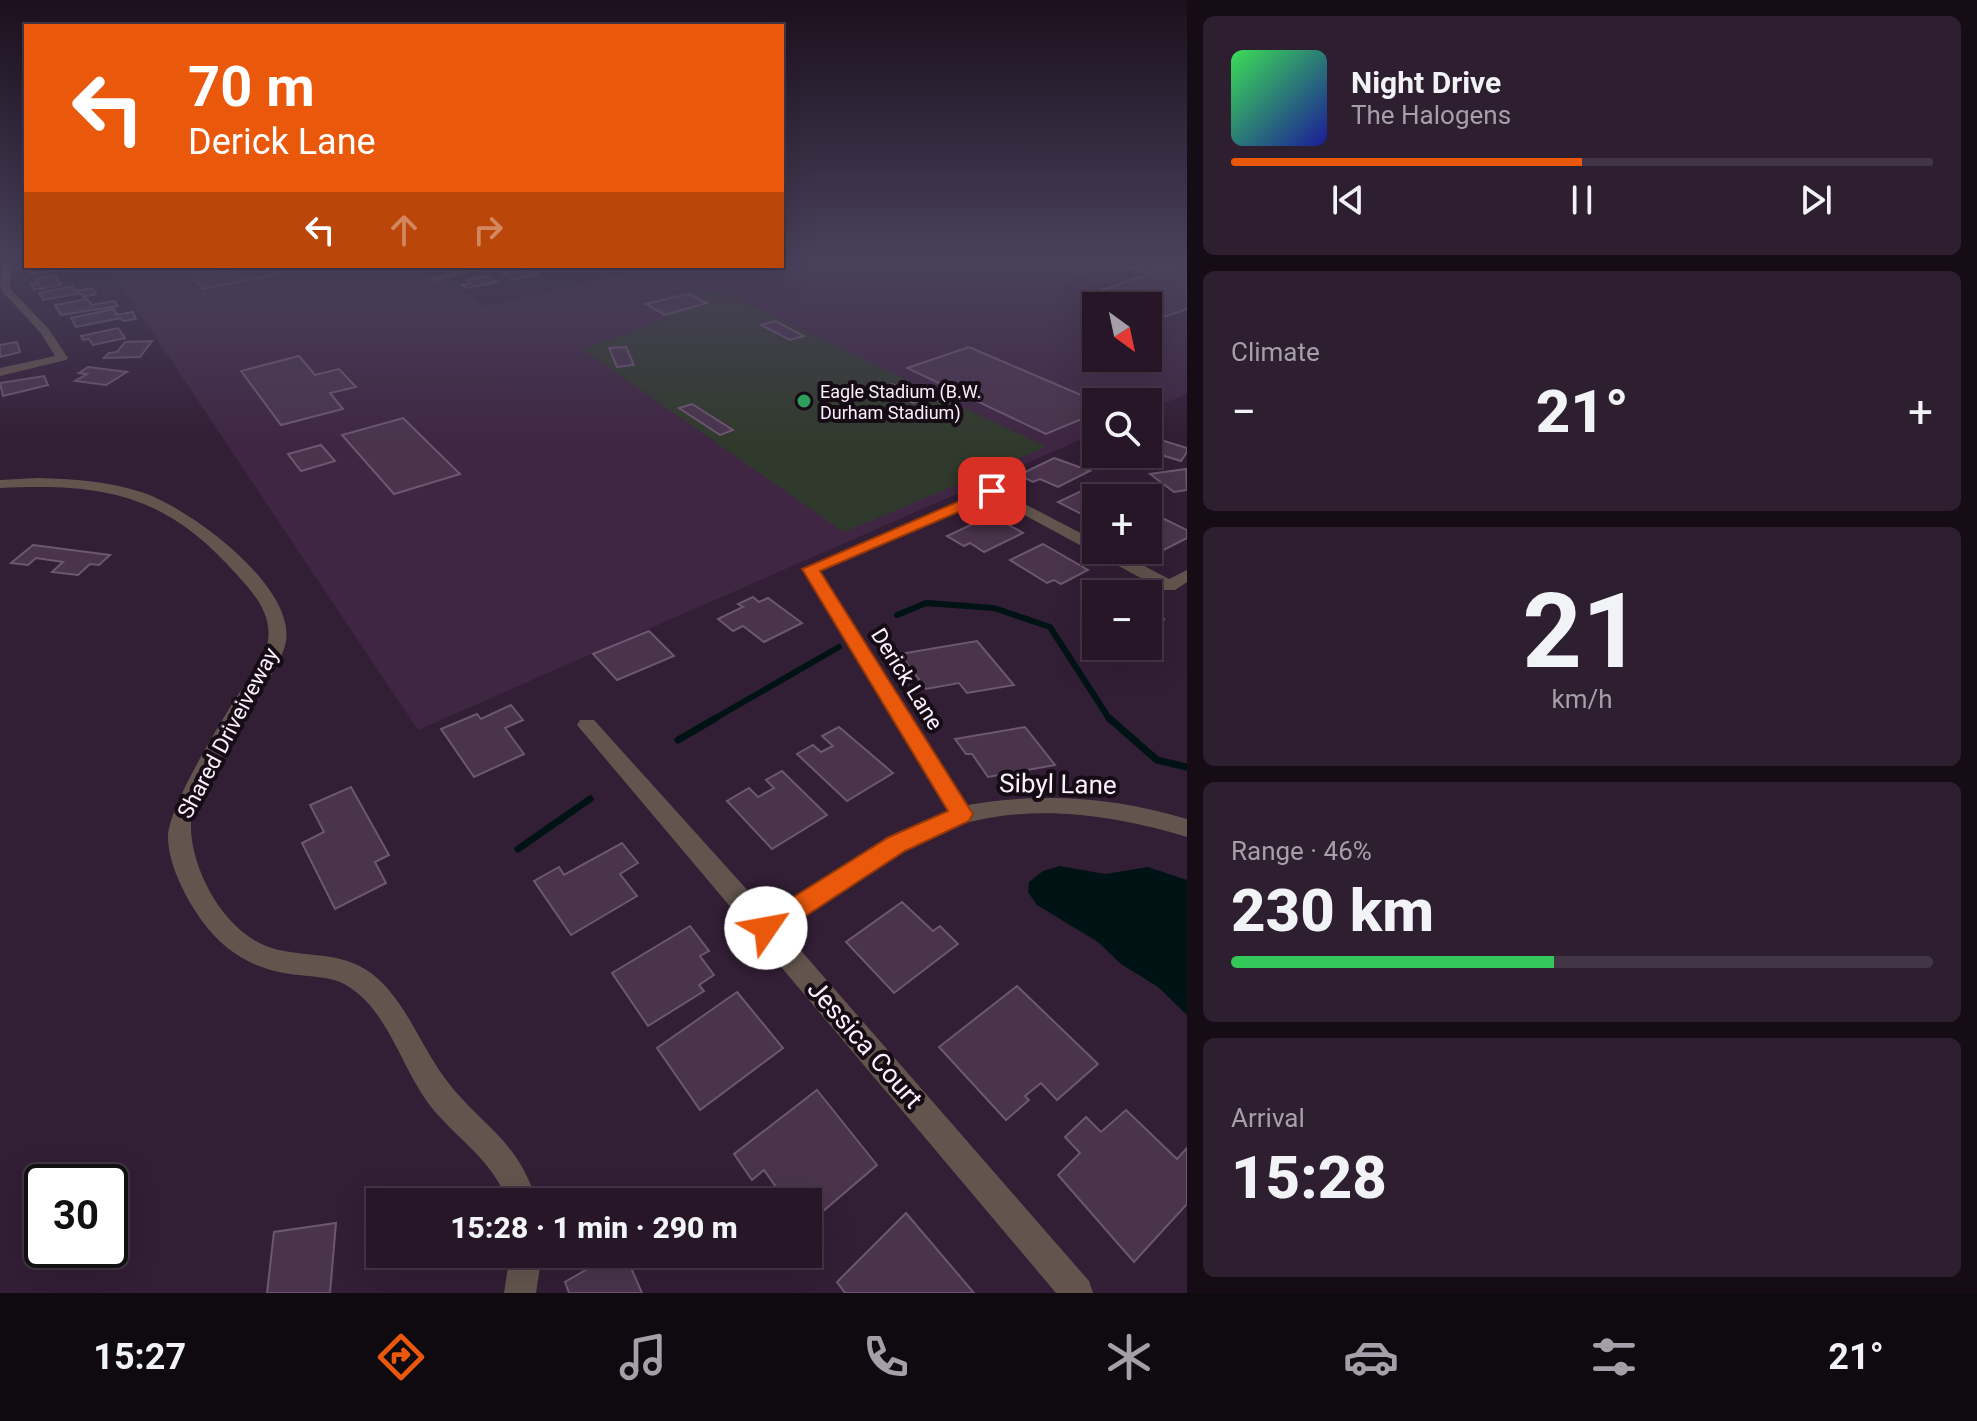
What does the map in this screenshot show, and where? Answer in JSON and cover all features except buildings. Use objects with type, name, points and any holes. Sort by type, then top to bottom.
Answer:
[{"type":"street","points":[[0,372],[62,358],[34,319]]},
{"type":"street","name":"Shared Driveiveway","points":[[0,484],[77,484],[117,489],[158,501],[201,528],[257,586],[275,613],[278,636],[275,649],[230,724],[180,822],[177,835],[182,863],[194,886],[224,928],[255,954],[326,967],[361,980],[376,996],[441,1097],[504,1161],[518,1188]]},
{"type":"street","name":"Derick Lane","points":[[962,814],[810,569],[992,491],[1082,539]]},
{"type":"street","points":[[1128,564],[1169,586],[1187,575]]},
{"type":"street","name":"Jessica Court","points":[[587,725],[766,928],[1077,1293]]},
{"type":"street","name":"Sibyl Lane","points":[[766,928],[897,844],[962,814],[1066,807],[1100,809],[1187,828]]},
{"type":"street","points":[[520,1293],[524,1268]]},
{"type":"shaded area","points":[[144,319],[1082,319],[1082,372],[1162,372],[1162,319],[1187,319],[1187,394],[1162,404],[1162,388],[1082,388],[1082,439],[418,730]]},
{"type":"shaded area","points":[[1060,866],[1105,874],[1148,867],[1187,880],[1187,1015],[1158,987],[1121,964],[1098,942],[1037,905],[1028,892],[1029,882],[1043,871]]},
{"type":"green space","name":"Eagle Stadium (B.W. Durham Stadium)","points":[[667,319],[780,319],[1046,447],[844,532],[582,349]]},
{"type":"waterway","points":[[897,615],[926,603],[994,608],[1050,627],[1110,720]]},
{"type":"waterway","points":[[712,720],[839,647]]},
{"type":"waterway","points":[[678,740],[716,718]]},
{"type":"waterway","points":[[1109,718],[1157,760],[1187,767]]},
{"type":"waterway","points":[[518,849],[590,799]]},
{"type":"place","name":"Eagle Stadium (B.W. Durham Stadium)","points":[[804,401]]},
{"type":"route","points":[[766,928],[897,844],[962,814],[810,569],[992,491]]}]
